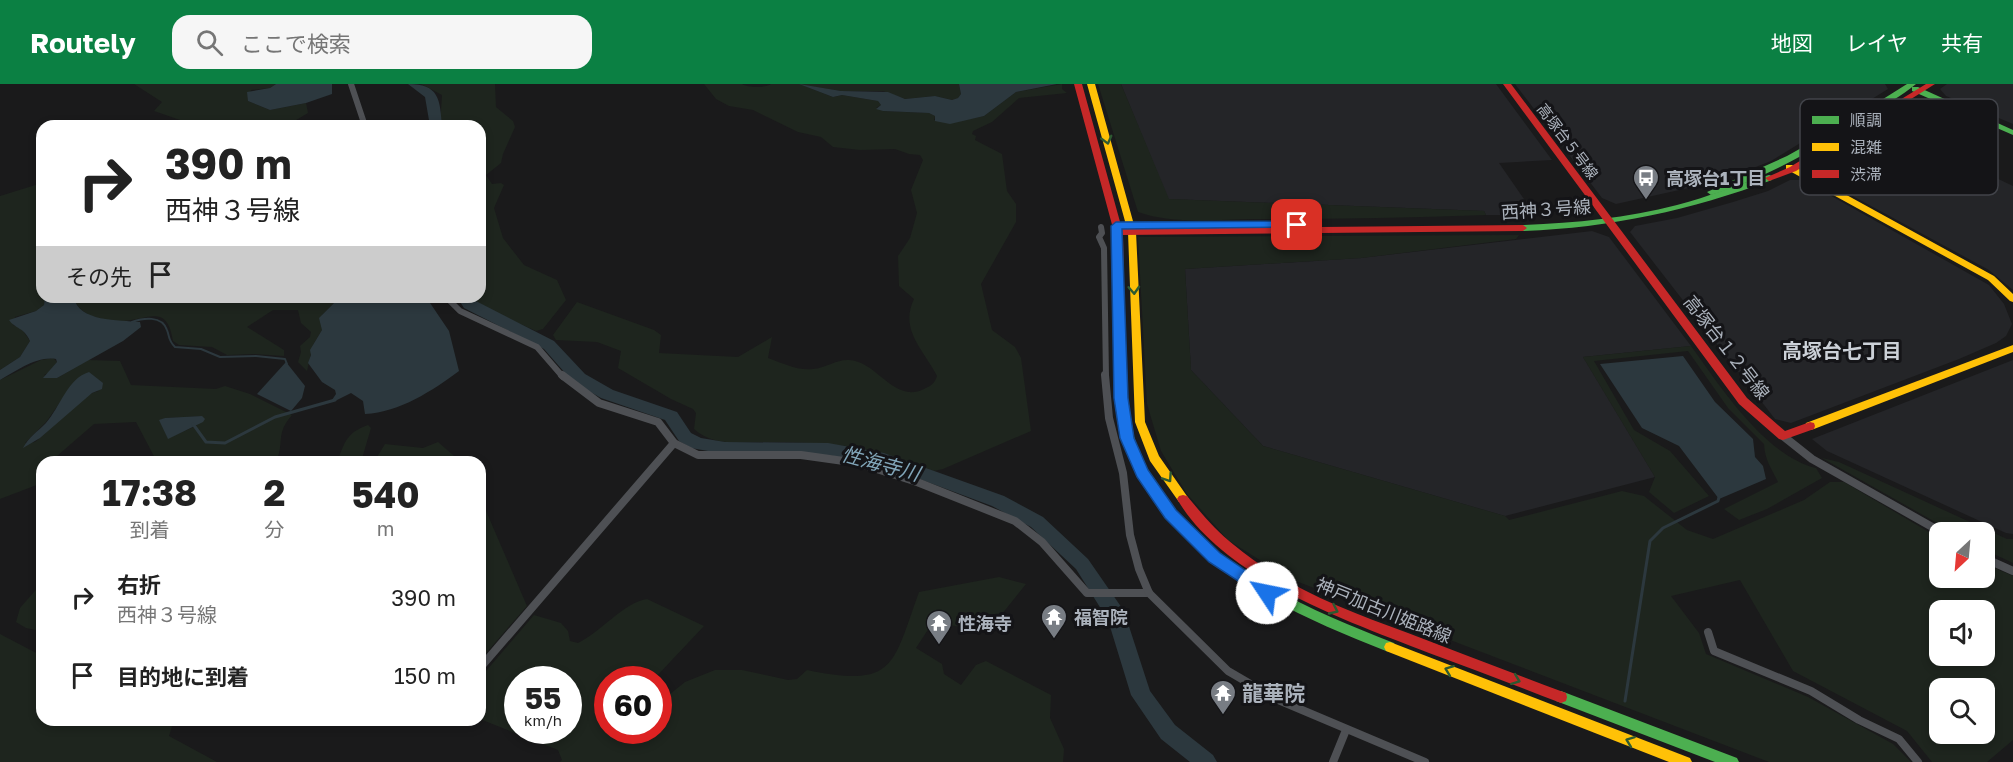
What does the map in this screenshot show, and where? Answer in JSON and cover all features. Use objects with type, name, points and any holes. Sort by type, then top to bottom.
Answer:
[{"type":"street","points":[[351,84],[363,120]]},
{"type":"street","name":"神戸加古川姫路線","points":[[1078,84],[1117,229],[1121,398],[1127,438],[1142,473],[1171,514],[1214,558],[1267,593],[1334,625],[1685,762]]},
{"type":"street","name":"神戸加古川姫路線","points":[[1091,84],[1131,229],[1140,422],[1154,458],[1187,505],[1221,544],[1267,577],[1340,613],[1732,762]]},
{"type":"street","name":"高塚台５号線","points":[[1507,84],[1608,218]]},
{"type":"street","name":"西神３号線","points":[[1890,99],[1910,86],[1930,84]]},
{"type":"street","points":[[1910,86],[1938,99]]},
{"type":"street","points":[[1998,126],[2013,133]]},
{"type":"street","name":"西神３号線","points":[[1117,229],[1468,230],[1541,228],[1608,218],[1674,202],[1788,167],[1800,159]]},
{"type":"street","points":[[1788,167],[1800,173]]},
{"type":"street","points":[[1840,195],[1959,259],[1990,278],[2013,299]]},
{"type":"street","name":"高塚台１２号線","points":[[1608,218],[1743,400],[1783,436]]},
{"type":"street","points":[[1117,229],[1101,230],[1099,237],[1104,248],[1105,369],[1108,418],[1123,473],[1130,535],[1138,569],[1149,593],[1228,670],[1276,699],[1425,762]]},
{"type":"street","points":[[452,303],[460,311],[537,347],[567,381],[599,403],[658,422],[674,443],[698,455],[801,455],[858,463],[917,482],[1015,521],[1042,542],[1087,593],[1120,595],[1149,593]]},
{"type":"street","points":[[1783,436],[2013,348]]},
{"type":"street","points":[[1783,436],[1812,459],[1929,525]]},
{"type":"street","points":[[486,661],[674,443]]},
{"type":"street","points":[[1995,563],[2013,571]]},
{"type":"street","points":[[1708,632],[1714,651],[1811,691],[1859,720],[1899,739],[1918,762]]},
{"type":"street","points":[[1333,762],[1346,730]]},
{"type":"shaded area","points":[[134,84],[276,84],[270,88],[251,90],[248,101],[270,110],[306,103],[308,113],[296,120],[180,120],[154,111],[162,102]]},
{"type":"shaded area","points":[[276,84],[332,84],[332,94],[306,103],[270,110],[248,101],[247,92],[270,88]]},
{"type":"shaded area","points":[[421,84],[495,84],[496,107],[513,121],[515,127],[501,163],[486,175],[486,120],[440,120],[442,95]]},
{"type":"shaded area","points":[[704,84],[742,84],[756,87],[771,84],[959,84],[961,94],[952,100],[935,96],[905,99],[883,91],[841,91],[802,85],[833,97],[842,95],[878,101],[881,105],[876,108],[883,111],[929,113],[935,116],[934,120],[955,122],[984,116],[1016,92],[1062,84],[1062,89],[1067,93],[1019,98],[992,122],[973,131],[972,134],[976,136],[975,140],[1002,154],[1007,191],[1016,204],[1016,222],[981,284],[992,330],[1015,347],[1021,358],[1031,431],[934,471],[888,455],[844,446],[799,442],[722,442],[707,438],[694,429],[696,413],[693,409],[618,368],[621,351],[597,342],[556,340],[553,335],[577,302],[654,330],[661,335],[659,353],[738,357],[772,337],[768,358],[796,368],[813,369],[849,360],[859,362],[894,387],[913,392],[926,388],[935,381],[937,376],[911,330],[909,320],[914,299],[899,286],[898,256],[910,238],[917,213],[911,190],[923,160],[920,155],[895,149],[860,150],[833,147],[821,137],[798,132],[753,110],[729,106],[716,99]]},
{"type":"shaded area","points":[[799,84],[841,91],[888,92],[905,99],[935,96],[952,100],[961,94],[959,84],[1057,84],[1016,92],[984,116],[950,124],[935,121],[935,116],[929,113],[883,111],[876,109],[881,105],[878,101],[842,95],[833,97]]},
{"type":"shaded area","points":[[1098,84],[1121,84],[1169,199],[1484,211],[1486,215],[1181,220],[1138,212]]},
{"type":"shaded area","points":[[1121,84],[1496,84],[1552,160],[1499,163],[1535,215],[1486,215],[1484,211],[1168,199]]},
{"type":"shaded area","points":[[1515,84],[1885,84],[1888,89],[1872,99],[1800,99],[1800,143],[1771,161],[1720,181],[1616,204],[1602,198]]},
{"type":"shaded area","points":[[1947,84],[2013,84],[2013,124],[1998,118],[1998,99],[1953,99],[1946,96],[1940,89]]},
{"type":"shaded area","points":[[486,175],[492,184],[504,185],[494,208],[503,238],[524,265],[557,280],[566,300],[543,329],[536,331],[477,303],[486,303]]},
{"type":"shaded area","points":[[1998,179],[2013,186],[2013,290],[1989,270],[1851,195],[1998,195]]},
{"type":"shaded area","points":[[1790,180],[1800,180],[1800,195],[1830,195],[1989,285],[2004,304],[2012,324],[2006,336],[1996,343],[1959,359],[1791,423],[1775,419],[1630,232],[1635,226],[1677,218],[1768,191]]},
{"type":"shaded area","points":[[36,185],[36,303],[44,303],[36,311],[15,317],[13,325],[21,328],[30,341],[20,357],[0,370],[0,196]]},
{"type":"shaded area","points":[[1592,231],[1609,237],[1691,346],[1583,357],[1655,477],[1505,516],[1263,446],[1191,370],[1185,269],[1361,258]]},
{"type":"shaded area","points":[[1519,235],[1516,239],[1361,258],[1185,269],[1191,370],[1263,446],[1505,516],[1509,520],[1622,491],[1644,496],[1687,530],[1713,539],[1804,500],[1830,482],[1844,482],[1929,532],[1929,588],[1995,588],[1995,568],[2013,576],[2013,740],[1987,762],[1932,762],[1907,731],[1793,671],[1740,580],[1671,596],[1699,633],[1706,654],[1808,697],[1893,744],[1911,762],[1769,762],[1288,578],[1228,540],[1187,494],[1161,451],[1147,404],[1138,237]]},
{"type":"shaded area","points":[[44,303],[76,303],[83,311],[91,315],[111,320],[140,322],[141,327],[123,341],[57,378],[43,378],[57,362],[56,359],[49,359],[27,365],[0,380],[0,370],[20,357],[30,341],[25,333],[9,320],[36,311]]},
{"type":"shaded area","points":[[334,303],[322,315],[322,330],[313,345],[307,371],[298,362],[300,346],[310,337],[311,332],[301,323],[298,310],[273,310],[247,327],[284,350],[284,356],[227,355],[212,347],[179,345],[173,341],[170,329],[162,318],[156,316],[124,321],[101,319],[86,313],[76,304]]},
{"type":"shaded area","points":[[334,303],[430,303],[449,331],[459,371],[438,386],[403,405],[365,414],[363,401],[351,393],[335,401],[332,400],[336,394],[335,390],[322,382],[308,363],[310,350],[322,330],[319,318]]},
{"type":"shaded area","points":[[1691,346],[1745,418],[1779,449],[1797,461],[1816,468],[1822,478],[1767,509],[1739,520],[1724,509],[1778,482],[1767,460],[1764,444],[1728,408],[1688,351],[1594,361],[1634,430],[1670,451],[1709,496],[1674,513],[1649,492],[1655,477],[1583,357]]},
{"type":"shaded area","points":[[1683,356],[1715,402],[1753,439],[1755,457],[1763,466],[1766,479],[1719,499],[1679,446],[1642,428],[1600,364]]},
{"type":"shaded area","points":[[53,358],[57,362],[50,372],[44,375],[57,378],[88,360],[120,361],[131,385],[216,389],[225,386],[250,394],[292,415],[282,433],[279,456],[154,456],[136,422],[94,424],[57,456],[36,456],[36,485],[0,499],[0,380],[41,360]],"holes":[[[71,387],[99,391],[74,405],[35,442],[25,443],[46,422]],[[202,416],[196,426],[168,438],[160,421],[165,418]]]},
{"type":"shaded area","points":[[2013,360],[2013,534],[1995,528],[1995,522],[1982,522],[1827,451],[1812,439]]},
{"type":"shaded area","points":[[286,362],[305,386],[302,398],[291,411],[257,394]]},
{"type":"shaded area","points":[[89,372],[103,383],[102,389],[92,393],[40,438],[23,448],[46,423],[75,380]]},
{"type":"shaded area","points":[[202,416],[205,419],[203,422],[168,439],[159,420],[165,418]]},
{"type":"shaded area","points":[[368,425],[371,428],[363,456],[340,456],[351,435]]},
{"type":"shaded area","points":[[438,442],[454,456],[378,456],[385,444],[423,448]]},
{"type":"shaded area","points":[[1822,458],[1839,462],[1970,522],[1935,522]]},
{"type":"shaded area","points":[[486,511],[527,606],[486,653]]},
{"type":"shaded area","points":[[1995,534],[2013,539],[2013,563],[1995,555]]},
{"type":"shaded area","points":[[999,577],[1026,584],[990,629],[981,631],[940,623],[931,625],[916,648],[942,664],[944,674],[961,685],[976,665],[986,661],[1051,695],[1050,718],[1064,749],[1063,762],[560,762],[562,760],[558,750],[543,744],[582,744],[582,666],[504,666],[504,729],[486,721],[486,671],[534,615],[561,623],[568,631],[570,641],[578,643],[629,606],[647,599],[704,626],[666,666],[594,666],[594,744],[672,744],[672,692],[685,682],[715,670],[742,670],[788,680],[797,679],[807,670],[858,676],[874,673],[886,666],[895,654],[919,592]]},
{"type":"shaded area","points":[[36,590],[36,630],[26,628],[16,622],[20,608]]},
{"type":"shaded area","points":[[0,634],[36,653],[36,726],[172,726],[169,736],[217,762],[0,762]]},
{"type":"waterway","name":"性海寺川","points":[[414,84],[431,95],[435,120]]},
{"type":"waterway","name":"性海寺川","points":[[468,303],[549,345],[579,378],[607,394],[671,416],[685,437],[697,444],[725,448],[828,449],[884,459],[998,501],[1037,522],[1082,564],[1117,617],[1141,695],[1168,732],[1206,762]]},
{"type":"waterway","points":[[132,322],[141,319],[161,322],[165,325],[170,341],[175,347],[201,349],[220,357],[256,356],[285,359],[287,364]]},
{"type":"waterway","points":[[193,424],[206,442],[225,443],[275,417],[335,400]]},
{"type":"waterway","points":[[1625,701],[1650,541],[1663,528],[1718,501],[1719,497]]},
{"type":"traffic: fast","points":[[1888,99],[1912,84]]},
{"type":"traffic: fast","points":[[1915,89],[1937,99]]},
{"type":"traffic: fast","points":[[1998,126],[2013,133]]},
{"type":"traffic: fast","points":[[1711,192],[1764,171],[1800,152]]},
{"type":"traffic: fast","points":[[1523,228],[1586,224],[1648,214],[1709,199],[1769,178]]},
{"type":"traffic: fast","points":[[1121,393],[1127,434],[1142,471],[1180,523],[1205,548],[1232,570],[1291,605],[1390,647]]},
{"type":"traffic: fast","points":[[1561,697],[1732,762]]},
{"type":"traffic: slow","points":[[1091,84],[1132,232],[1140,422],[1154,458],[1183,499]]},
{"type":"traffic: slow","points":[[1789,167],[1800,173]]},
{"type":"traffic: slow","points":[[1841,195],[1991,278],[2013,299]]},
{"type":"traffic: slow","points":[[1810,426],[2013,348]]},
{"type":"traffic: slow","points":[[1390,647],[1685,762]]},
{"type":"traffic: jam","points":[[1078,84],[1118,232],[1121,393]]},
{"type":"traffic: jam","points":[[1507,84],[1743,401],[1783,436],[1810,426]]},
{"type":"traffic: jam","points":[[1907,99],[1931,84]]},
{"type":"traffic: jam","points":[[1769,178],[1800,165]]},
{"type":"traffic: jam","points":[[1118,232],[1523,228]]},
{"type":"traffic: jam","points":[[1183,499],[1205,526],[1231,550],[1258,570],[1288,587],[1351,617],[1561,697]]},
{"type":"place","name":"高塚台1丁目","points":[[1646,201]]},
{"type":"place","name":"福智院","points":[[1054,640]]},
{"type":"place","name":"性海寺","points":[[939,646]]},
{"type":"place","name":"龍華院","points":[[1223,716]]},
{"type":"district","name":"高塚台七丁目","points":[[1842,350]]},
{"type":"route","points":[[1267,593],[1214,558],[1171,514],[1142,473],[1127,438],[1121,398],[1118,232],[1116,226],[1297,225]]}]
